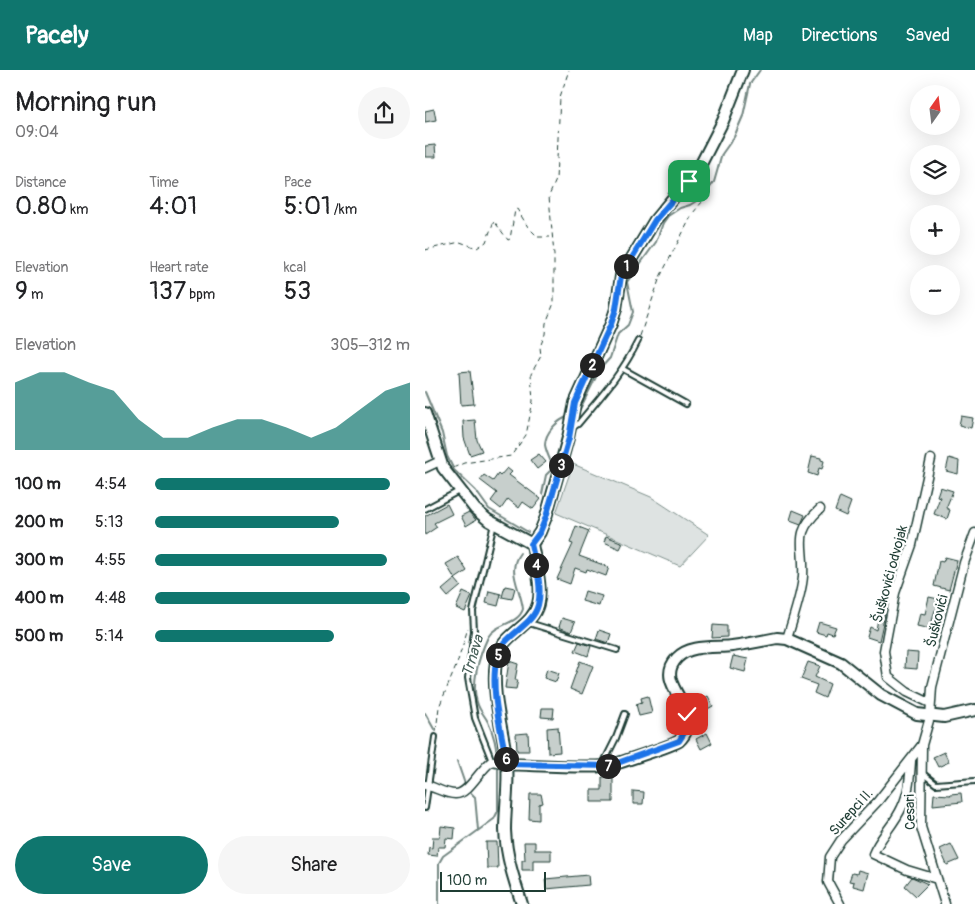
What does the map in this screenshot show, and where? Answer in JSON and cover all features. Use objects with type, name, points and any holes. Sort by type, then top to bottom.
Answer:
[{"type":"street","points":[[522,904],[511,870],[506,845],[498,762],[495,692],[496,659],[502,645],[535,612],[540,595],[531,544],[540,532],[546,517],[571,422],[611,324],[616,309],[621,276],[626,264],[659,215],[701,164],[723,121],[743,70]]},
{"type":"street","points":[[425,413],[440,461],[475,509],[494,524],[531,544]]},
{"type":"street","name":"Šuškovići odvojak","points":[[930,703],[907,692],[888,677],[884,651],[895,593],[912,545],[931,459]]},
{"type":"street","points":[[425,468],[440,461]]},
{"type":"street","points":[[787,640],[803,576],[801,538],[808,520],[820,509]]},
{"type":"street","name":"Šuškovići","points":[[930,717],[931,688],[964,563],[975,533]]},
{"type":"street","points":[[427,785],[453,794],[467,789],[478,773],[498,762],[609,766],[679,741],[689,722],[671,682],[673,664],[678,656],[703,648],[719,648],[777,638],[787,640],[841,663],[881,695],[917,714],[930,717],[944,717],[975,710]]},
{"type":"street","name":"Cesari","points":[[930,717],[922,745],[921,827],[945,904]]},
{"type":"street","name":"Surepci II.","points":[[840,904],[828,882],[830,857],[841,840],[878,801],[922,745]]},
{"type":"street","points":[[912,759],[908,788],[902,808],[887,832],[877,843],[873,854],[907,870],[937,879]]},
{"type":"lane","points":[[571,422],[578,424],[623,368],[638,342]]},
{"type":"lane","points":[[623,368],[686,404]]},
{"type":"lane","points":[[425,509],[461,490]]},
{"type":"lane","points":[[494,524],[473,612],[474,631],[468,678],[475,718],[498,762]]},
{"type":"lane","points":[[527,622],[617,650]]},
{"type":"lane","points":[[602,766],[625,714]]},
{"type":"lane","points":[[425,808],[435,737]]},
{"type":"lane","points":[[922,773],[936,784],[975,782]]},
{"type":"path","points":[[454,467],[511,456],[526,435],[533,401],[531,374],[541,356],[540,347],[545,334],[546,323],[555,303],[554,255],[549,196],[556,180],[560,97],[569,70]]},
{"type":"path","points":[[638,342],[660,277],[693,213],[702,202]]},
{"type":"path","points":[[425,250],[460,242],[477,248],[486,242],[494,221],[507,240],[510,239],[515,210],[517,209],[528,227],[538,237],[551,237]]},
{"type":"path","points":[[435,737],[439,707],[457,664],[468,626]]},
{"type":"shaded area","points":[[573,464],[651,497],[709,535],[680,566],[556,513]]},
{"type":"building","points":[[434,109],[436,120],[425,122],[425,111]]},
{"type":"building","points":[[435,145],[436,157],[425,157],[425,146]]},
{"type":"building","points":[[470,371],[474,404],[461,405],[459,372]]},
{"type":"building","points":[[961,416],[973,418],[971,428],[959,425]]},
{"type":"building","points":[[475,420],[477,440],[482,451],[470,455],[464,438],[463,421]]},
{"type":"building","points":[[539,454],[546,462],[537,469],[530,460]]},
{"type":"building","points":[[812,456],[821,458],[824,461],[822,469],[819,468],[817,476],[808,473]]},
{"type":"building","points":[[949,458],[959,461],[958,474],[946,471]]},
{"type":"building","points":[[507,468],[512,472],[509,475],[541,499],[533,509],[523,502],[519,508],[508,499],[501,509],[491,501],[497,493],[480,480],[484,475],[493,481],[498,474],[500,476]]},
{"type":"building","points":[[940,487],[953,491],[946,508],[950,510],[947,519],[934,514],[940,497],[937,496]]},
{"type":"building","points":[[840,497],[851,502],[846,516],[835,511]]},
{"type":"building","points":[[447,504],[452,514],[434,523],[437,527],[425,535],[425,516]]},
{"type":"building","points":[[793,510],[805,515],[801,524],[790,520]]},
{"type":"building","points":[[469,512],[476,520],[466,526],[461,516]]},
{"type":"building","points":[[576,526],[589,531],[579,556],[609,567],[606,576],[587,569],[586,572],[575,568],[570,584],[557,579],[573,544],[570,543]]},
{"type":"building","points":[[606,536],[623,543],[620,549],[604,542]]},
{"type":"building","points":[[458,557],[467,571],[455,579],[446,564]]},
{"type":"building","points":[[945,557],[957,560],[949,590],[934,586],[939,561],[943,562]]},
{"type":"building","points":[[455,579],[461,586],[448,597],[442,590]]},
{"type":"building","points":[[505,586],[515,588],[512,599],[502,597]]},
{"type":"building","points":[[489,591],[501,594],[498,606],[486,603]]},
{"type":"building","points":[[585,591],[602,596],[599,606],[582,601]]},
{"type":"building","points":[[463,592],[472,596],[465,612],[456,608]]},
{"type":"building","points":[[929,597],[943,600],[941,611],[935,610],[930,629],[917,626],[920,613],[925,614]]},
{"type":"building","points":[[879,613],[885,614],[879,641],[867,637],[870,627],[876,630]]},
{"type":"building","points":[[562,618],[575,622],[571,632],[559,627]]},
{"type":"building","points":[[819,622],[836,627],[833,634],[827,632],[826,635],[816,632]]},
{"type":"building","points":[[713,625],[727,626],[727,637],[712,638]]},
{"type":"building","points":[[599,630],[611,634],[608,643],[596,639]]},
{"type":"building","points":[[579,642],[591,646],[588,656],[575,651]]},
{"type":"building","points":[[906,652],[918,653],[917,669],[905,668]]},
{"type":"building","points":[[733,656],[748,659],[745,672],[730,668]]},
{"type":"building","points":[[509,661],[518,664],[515,680],[518,680],[516,689],[505,688]]},
{"type":"building","points":[[580,661],[593,666],[582,694],[570,689]]},
{"type":"building","points":[[808,662],[820,666],[815,677],[830,684],[825,698],[814,693],[817,685],[801,679]]},
{"type":"building","points":[[547,669],[559,673],[556,682],[544,678]]},
{"type":"building","points":[[648,696],[652,713],[639,716],[636,704],[642,702],[641,698]]},
{"type":"building","points":[[708,696],[713,706],[702,712],[697,702]]},
{"type":"building","points":[[542,708],[554,708],[553,718],[541,717]]},
{"type":"building","points":[[558,727],[560,752],[548,753],[547,728]]},
{"type":"building","points":[[528,733],[529,751],[517,751],[516,734]]},
{"type":"building","points":[[707,733],[712,743],[701,749],[696,739]]},
{"type":"building","points":[[944,752],[949,762],[938,767],[933,757]]},
{"type":"building","points":[[602,777],[613,777],[613,802],[591,802],[591,790],[602,790]]},
{"type":"building","points":[[633,791],[644,792],[643,804],[633,804]]},
{"type":"building","points":[[961,793],[962,802],[933,805],[934,794],[951,795]]},
{"type":"building","points":[[530,794],[541,794],[543,803],[539,804],[539,820],[529,819]]},
{"type":"building","points":[[441,826],[455,828],[454,839],[446,838],[445,847],[438,847],[437,856],[428,855],[429,847],[432,848],[433,837],[440,837]]},
{"type":"building","points":[[486,842],[497,842],[498,868],[487,868]]},
{"type":"building","points":[[524,842],[535,842],[535,850],[551,850],[551,860],[533,860],[533,870],[522,870],[522,860],[525,860]]},
{"type":"building","points":[[951,844],[959,860],[947,865],[940,849]]},
{"type":"building","points":[[858,870],[868,873],[864,889],[853,886],[854,882],[849,881],[852,873],[857,874]]},
{"type":"building","points":[[588,875],[589,885],[546,889],[545,879]]},
{"type":"building","points":[[912,877],[928,884],[916,896],[905,886]]},
{"type":"waterway","points":[[578,413],[600,369],[610,358],[618,334],[628,325],[633,312],[627,282],[656,242],[663,223],[668,216],[704,196],[714,182],[722,154],[734,137],[743,116],[750,84],[760,70]]},
{"type":"waterway","name":"Trnava","points":[[425,392],[442,433],[447,456],[454,470],[476,491],[489,509],[528,532]]},
{"type":"waterway","points":[[542,494],[546,475],[553,468],[545,445],[547,436],[553,427],[569,416]]},
{"type":"waterway","name":"Trnava","points":[[497,759],[492,731],[479,707],[476,697],[475,680],[488,637],[496,629],[517,618],[523,609],[514,573],[516,560],[520,553]]},
{"type":"waterway","points":[[425,713],[434,729]]},
{"type":"waterway","points":[[457,761],[466,787]]},
{"type":"waterway","name":"Trnava","points":[[439,904],[439,863],[443,856],[494,819],[498,811],[498,764]]},
{"type":"waterway","points":[[469,791],[475,797],[478,830]]},
{"type":"route","points":[[687,714],[689,722],[679,741],[609,766],[507,764],[495,692],[495,675],[496,659],[502,645],[516,630],[527,622],[538,605],[540,595],[531,544],[540,532],[546,517],[569,438],[575,403],[611,324],[616,309],[621,276],[626,264],[655,220],[689,181]]}]
